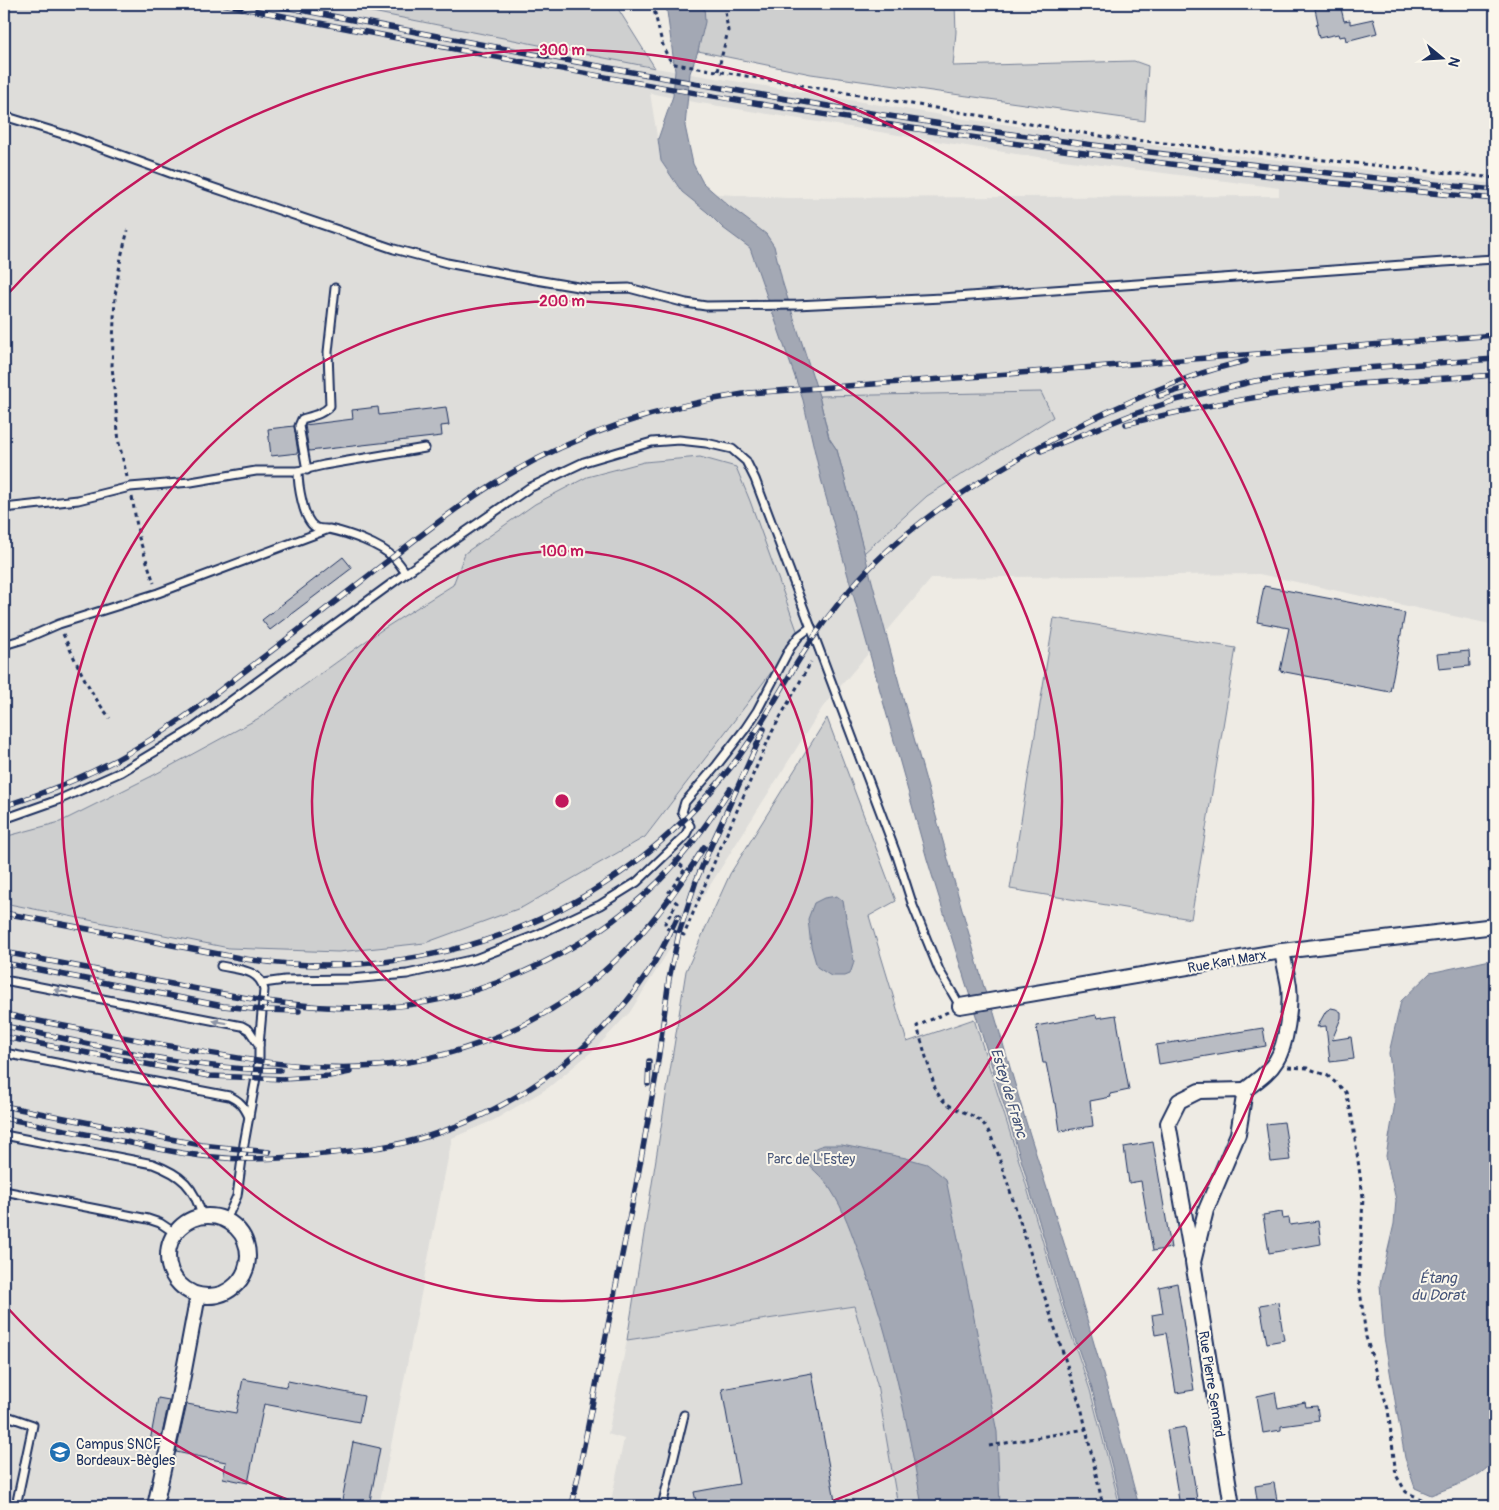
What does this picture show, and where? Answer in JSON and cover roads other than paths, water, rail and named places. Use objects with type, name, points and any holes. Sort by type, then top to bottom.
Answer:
[{"type":"street","name":"Rue Karl Marx","points":[[966,1006],[1282,951],[1495,926]]},
{"type":"street","points":[[1245,1090],[1268,1071],[1276,1061],[1282,1048],[1288,1018],[1289,987],[1282,951]]},
{"type":"street","name":"Rue Pierre Semard","points":[[1193,1262],[1206,1210],[1238,1134],[1245,1090],[1199,1091],[1180,1101],[1168,1123],[1193,1262],[1232,1506]]},
{"type":"street","points":[[202,1216],[214,1216],[226,1220],[244,1238],[248,1251],[247,1264],[243,1276],[224,1293],[211,1296],[198,1295],[186,1290],[170,1270],[168,1257],[175,1233],[182,1225],[202,1216]]},
{"type":"street","points":[[155,1506],[178,1402],[198,1295]]},
{"type":"lane","points":[[4,116],[69,136],[244,199],[403,251],[447,263],[590,289],[629,288],[686,303],[706,306],[796,305],[942,298],[1495,259]]},
{"type":"lane","points":[[306,470],[299,426],[302,419],[327,410],[330,406],[328,352],[335,288]]},
{"type":"lane","points":[[4,819],[58,800],[120,772],[191,730],[406,573],[529,488],[584,462],[652,442],[680,440],[706,443],[732,449],[746,461],[754,478],[897,856],[913,906],[939,970],[966,1006]]},
{"type":"lane","points":[[4,508],[78,500],[130,487],[191,482],[256,471],[306,470],[324,465],[425,448]]},
{"type":"lane","points":[[298,471],[299,492],[313,526],[355,537],[386,551],[406,573]]},
{"type":"lane","points":[[4,645],[24,639],[59,624],[158,593],[329,529]]},
{"type":"lane","points":[[263,983],[285,980],[351,980],[407,974],[475,959],[540,934],[600,905],[637,882],[668,854],[689,831],[689,822],[682,812],[685,802],[745,729],[790,648],[799,636],[810,627]]},
{"type":"lane","points":[[221,966],[256,974],[263,983],[264,994],[259,1061],[237,1196],[226,1220]]},
{"type":"lane","points":[[4,980],[242,1026],[249,1030],[259,1045]]},
{"type":"lane","points":[[4,1053],[229,1096],[238,1100],[249,1116]]},
{"type":"lane","points":[[4,1135],[153,1164],[171,1171],[189,1185],[198,1200],[202,1216]]},
{"type":"lane","points":[[4,1191],[148,1219],[175,1233]]},
{"type":"lane","points":[[4,1415],[33,1425],[16,1506]]},
{"type":"lane","points":[[662,1506],[684,1415]]},
{"type":"water","name":"Estey de Franc","points":[[666,4],[704,4],[705,22],[690,73],[685,126],[693,164],[703,183],[729,206],[766,234],[774,246],[783,284],[819,396],[829,438],[837,450],[907,713],[985,991],[994,1013],[1075,1278],[1139,1506],[1122,1506],[1092,1389],[1063,1304],[1023,1166],[927,859],[821,479],[803,400],[750,248],[723,228],[682,192],[661,161],[658,139],[673,96],[675,71]]},
{"type":"water","points":[[837,896],[843,901],[854,962],[850,974],[845,976],[831,976],[817,967],[811,946],[808,919],[814,903],[824,898]]},
{"type":"water","name":"Étang du Dorat","points":[[1495,959],[1495,1457],[1491,1464],[1476,1476],[1431,1495],[1415,1488],[1405,1458],[1384,1337],[1380,1284],[1394,1224],[1396,1200],[1386,1156],[1395,1103],[1389,1053],[1401,1001],[1430,973]]},
{"type":"water","points":[[824,1145],[842,1145],[906,1158],[927,1164],[946,1179],[997,1432],[1000,1506],[922,1506],[897,1380],[881,1317],[871,1287],[840,1206],[826,1182],[806,1162],[812,1150]]},
{"type":"railway","points":[[222,4],[470,52],[885,124],[1037,147],[1190,166],[1342,184],[1495,199]]},
{"type":"railway","points":[[269,4],[652,76],[959,127],[1188,157],[1495,190]]},
{"type":"railway","points":[[4,806],[75,780],[142,745],[168,729],[430,528],[476,495],[536,459],[565,445],[625,422],[686,405],[749,393],[1495,335]]},
{"type":"railway","points":[[1041,451],[1131,415],[1176,400],[1255,381],[1350,369],[1495,359]]},
{"type":"railway","points":[[4,913],[245,959],[315,965],[384,962],[450,950],[515,930],[576,901],[632,864],[684,819],[740,755],[811,641],[842,599],[874,563],[906,534],[958,496],[994,473],[1042,445],[1091,420],[1184,379],[1246,361]]},
{"type":"railway","points":[[1126,424],[1226,402],[1303,390],[1370,383],[1495,375]]},
{"type":"railway","points":[[1159,396],[1185,388]]},
{"type":"railway","points":[[572,1506],[639,1170],[656,1075],[669,979],[679,933],[696,881],[764,729]]},
{"type":"railway","points":[[4,952],[220,993],[292,1004],[366,1008],[405,1005],[445,998],[485,987],[523,972],[561,954],[596,932],[658,882],[697,837],[730,789]]},
{"type":"railway","points":[[4,1014],[200,1052],[282,1064],[363,1067],[403,1063],[442,1055],[480,1043],[516,1028],[551,1009],[584,987],[614,962],[640,936],[674,893],[704,847]]},
{"type":"railway","points":[[4,1118],[192,1155],[241,1159],[369,1149],[415,1140],[450,1129],[515,1097],[546,1078],[574,1055],[601,1030],[647,974],[664,946],[678,916]]},
{"type":"railway","points":[[4,963],[223,1006],[299,1011]]},
{"type":"railway","points":[[4,1026],[176,1061],[210,1066],[280,1070]]},
{"type":"railway","points":[[4,1037],[209,1076],[284,1079],[329,1076],[350,1072]]},
{"type":"railway","points":[[648,1084],[649,1061]]},
{"type":"railway","points":[[4,1106],[201,1145],[269,1152]]},
{"type":"place","name":"Campus SNCF Bordeaux-Bègles","points":[[60,1452]]},
{"type":"park label","name":"Parc de L'Estey","points":[[811,1159]]}]
